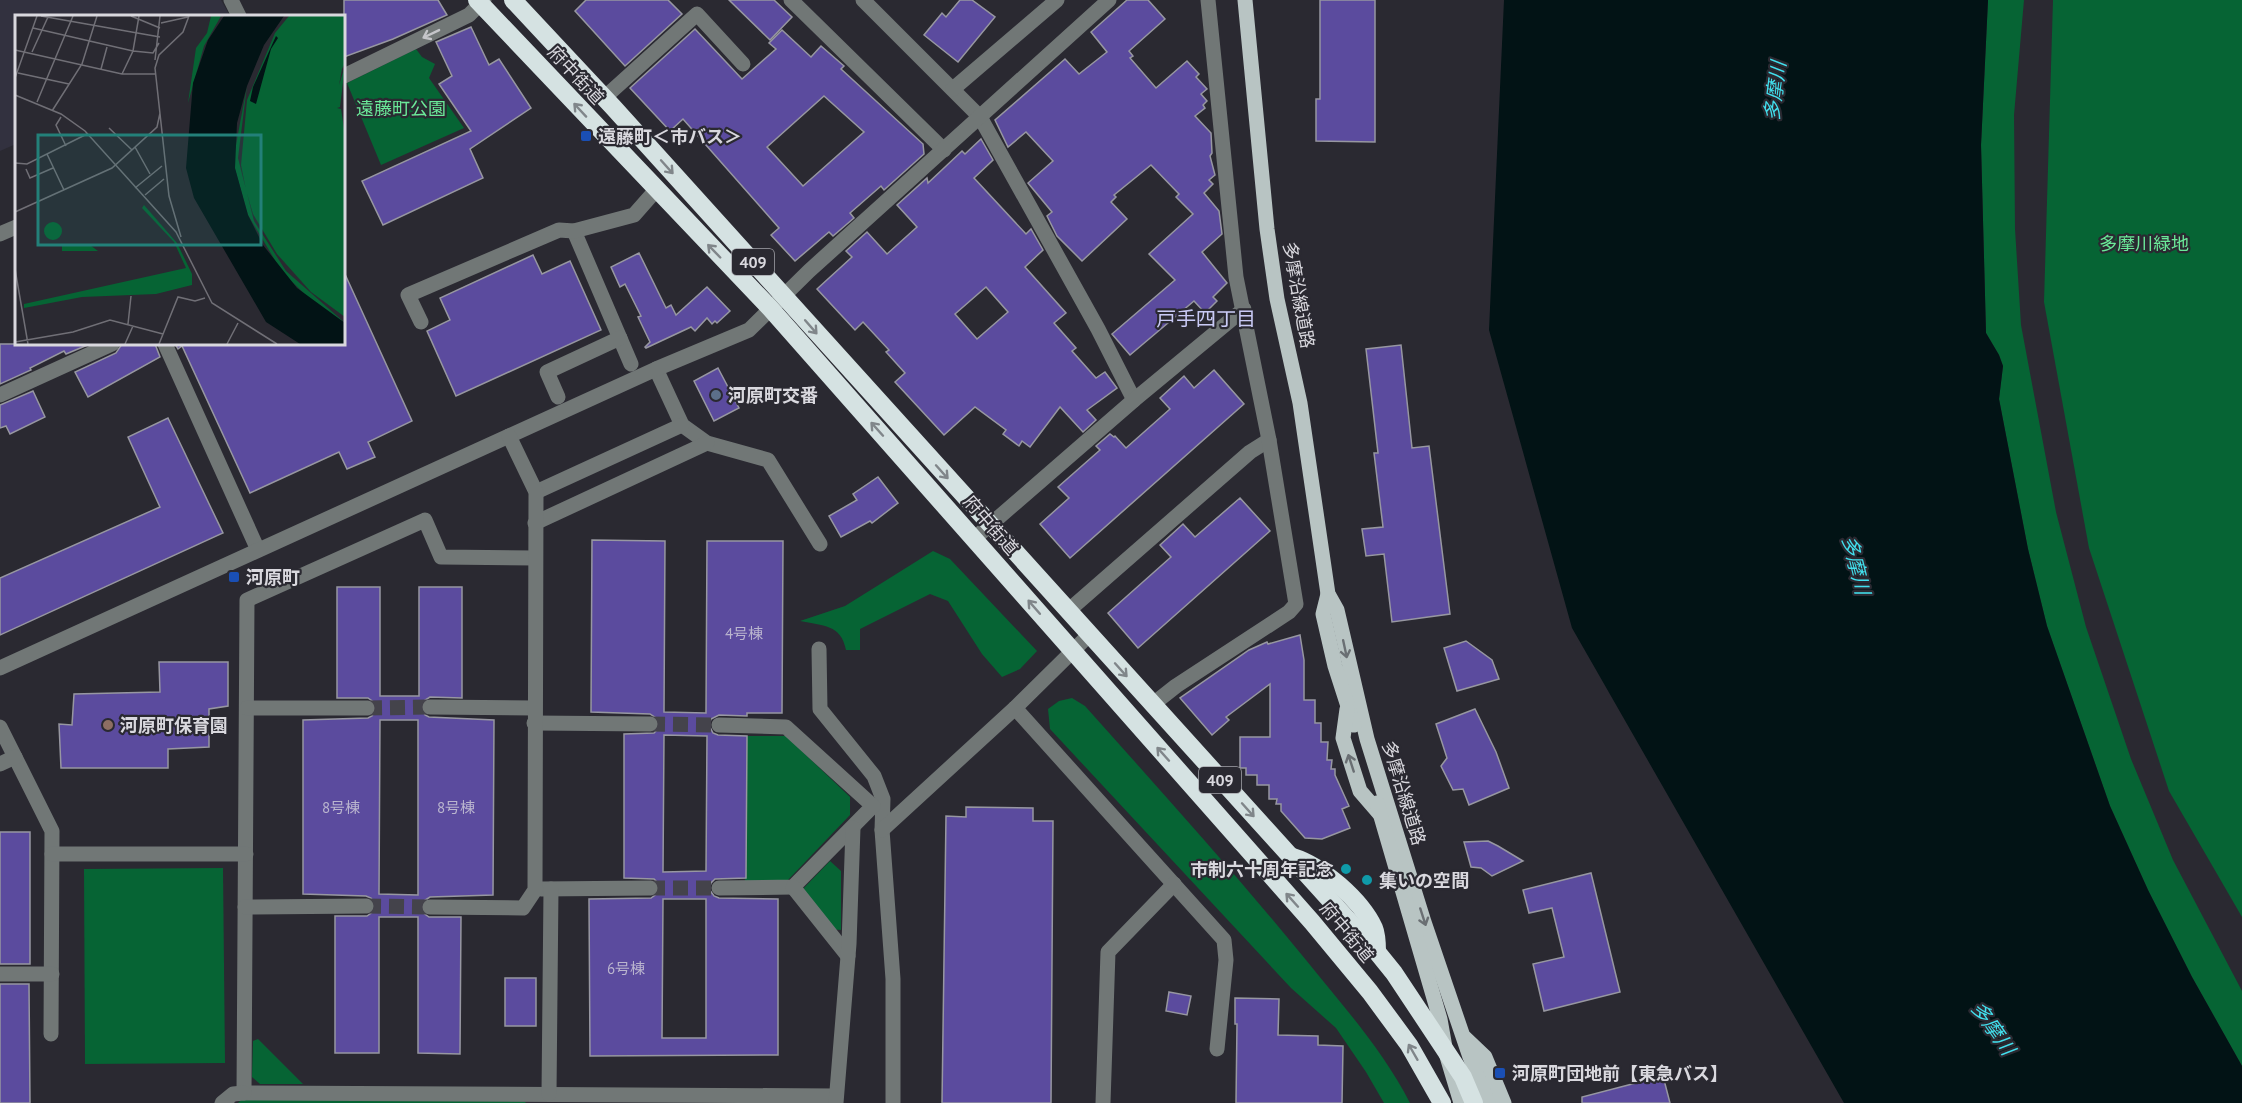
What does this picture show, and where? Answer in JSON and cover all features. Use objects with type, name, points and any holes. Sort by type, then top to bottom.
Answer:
[{"type":"highway","name":"府中街道","points":[[513,0],[783,295],[1288,856],[1308,861],[1325,872],[1361,909],[1375,930],[1377,952],[1394,973],[1462,1077],[1474,1103]]},
{"type":"highway","name":"府中街道","points":[[480,1],[656,190],[770,308],[1312,922],[1370,992],[1409,1045],[1442,1103]]},
{"type":"main road","name":"多摩沿線道路","points":[[1245,0],[1267,229],[1277,299],[1300,403],[1328,594],[1337,610],[1367,739],[1424,922],[1463,1036],[1489,1103]]},
{"type":"main road","name":"多摩沿線道路","points":[[1328,594],[1323,614],[1335,666],[1348,705],[1343,738],[1360,791],[1379,813],[1440,1019],[1446,1053],[1461,1103]]},
{"type":"main road","points":[[1463,1036],[1485,1057],[1504,1103]]},
{"type":"street","points":[[231,0],[238,15]]},
{"type":"street","points":[[791,0],[944,150]]},
{"type":"street","points":[[863,0],[980,117],[1098,328],[1134,400]]},
{"type":"street","points":[[952,89],[1057,0]]},
{"type":"street","points":[[0,668],[656,369],[749,330],[783,295],[1109,0]]},
{"type":"street","points":[[1152,705],[1167,692],[1288,612],[1296,604],[1269,440],[1236,277],[1208,0]]},
{"type":"street","points":[[345,76],[469,15],[480,1]]},
{"type":"street","points":[[604,98],[697,14],[743,64]]},
{"type":"street","points":[[421,322],[408,295],[559,230],[573,231],[634,215],[656,190]]},
{"type":"street","points":[[0,234],[15,227]]},
{"type":"street","points":[[573,231],[631,364]]},
{"type":"street","points":[[975,538],[1134,400],[1244,309]]},
{"type":"street","points":[[558,397],[547,372],[620,338]]},
{"type":"street","points":[[0,395],[110,345]]},
{"type":"street","points":[[165,345],[258,550]]},
{"type":"street","points":[[656,369],[682,425],[707,443],[768,460],[820,544]]},
{"type":"street","points":[[536,492],[682,425]]},
{"type":"street","points":[[430,907],[523,908],[535,890],[536,492],[509,436]]},
{"type":"street","points":[[1068,611],[1250,452],[1269,440]]},
{"type":"street","points":[[535,523],[707,443]]},
{"type":"street","points":[[244,1093],[247,600],[425,520],[441,557],[535,558]]},
{"type":"street","points":[[882,830],[1015,708],[1089,635]]},
{"type":"street","points":[[819,649],[820,709],[874,776],[883,799],[882,830],[893,979],[893,1103]]},
{"type":"street","points":[[430,707],[650,724]]},
{"type":"street","points":[[247,708],[367,708]]},
{"type":"street","points":[[1015,708],[1224,940],[1226,960],[1217,1049]]},
{"type":"street","points":[[719,725],[786,727],[873,806],[793,887],[719,888]]},
{"type":"street","points":[[0,727],[52,831],[51,1034]]},
{"type":"street","points":[[0,764],[15,757]]},
{"type":"street","points":[[222,1103],[233,1094],[244,1093],[549,1094],[836,1099],[848,956],[853,828]]},
{"type":"street","points":[[52,854],[246,854]]},
{"type":"street","points":[[1102,1103],[1108,952],[1174,884]]},
{"type":"street","points":[[793,887],[848,956]]},
{"type":"street","points":[[535,890],[650,888]]},
{"type":"street","points":[[549,1094],[551,889]]},
{"type":"street","points":[[245,907],[366,906]]},
{"type":"street","points":[[0,974],[52,974]]},
{"type":"shaded area","points":[[0,0],[221,0],[229,15],[15,15],[15,144],[0,151]]},
{"type":"green space","points":[[1988,0],[2024,0],[2014,115],[2015,229],[2021,325],[2056,512],[2086,627],[2131,759],[2173,860],[2242,991],[2242,1066],[2192,977],[2148,890],[2110,806],[2047,626],[2028,549],[1999,399],[2003,366],[1986,333],[1981,145]]},
{"type":"green space","name":"多摩川緑地","points":[[2053,0],[2242,0],[2242,917],[2169,791],[2089,548],[2044,302]]},
{"type":"green space","name":"遠藤町公園","points":[[416,49],[422,57],[435,64],[429,78],[464,128],[381,165],[347,83]]},
{"type":"green space","points":[[933,551],[950,559],[1037,651],[1020,669],[1002,677],[982,654],[948,601],[930,594],[860,629],[860,650],[846,650],[840,635],[830,628],[800,621],[845,606]]},
{"type":"green space","points":[[1072,698],[1085,706],[1279,928],[1375,1047],[1410,1103],[1384,1103],[1336,1028],[1291,988],[1050,729],[1048,709],[1059,701]]},
{"type":"green space","points":[[747,736],[786,736],[850,797],[850,815],[787,881],[745,881]]},
{"type":"green space","points":[[830,861],[841,871],[841,930],[830,929],[800,892]]},
{"type":"green space","points":[[223,868],[225,1063],[85,1064],[84,869]]},
{"type":"green space","points":[[258,1039],[303,1084],[260,1084],[252,1077],[253,1041]]},
{"type":"green space","points":[[243,1098],[524,1101],[526,1103],[238,1103]]},
{"type":"water","name":"多摩川","points":[[1504,0],[1988,0],[1981,145],[1986,333],[2003,366],[1999,399],[2028,549],[2047,626],[2110,806],[2148,890],[2192,977],[2242,1066],[2242,1103],[1844,1103],[1572,628],[1489,330]]},
{"type":"building","points":[[344,0],[438,0],[447,15],[393,39],[345,57]]},
{"type":"building","points":[[586,0],[668,0],[682,14],[625,66],[575,11]]},
{"type":"building","points":[[729,0],[774,0],[792,17],[770,40]]},
{"type":"building","points":[[960,0],[972,0],[995,17],[958,62],[924,35],[942,13],[946,17]]},
{"type":"building","points":[[1127,0],[1148,0],[1165,19],[1129,51],[1133,56],[1130,58],[1156,88],[1187,61],[1199,74],[1196,77],[1207,89],[1201,94],[1207,101],[1203,105],[1205,108],[1195,116],[1211,133],[1212,153],[1210,156],[1215,175],[1209,180],[1213,184],[1204,193],[1219,211],[1222,234],[1202,252],[1227,283],[1213,297],[1217,301],[1205,313],[1194,301],[1130,355],[1112,334],[1175,280],[1149,254],[1193,214],[1176,197],[1179,194],[1151,165],[1114,195],[1116,197],[1111,202],[1127,219],[1082,261],[1057,236],[1047,216],[1052,212],[1028,183],[1053,161],[1026,132],[1008,147],[995,120],[1065,59],[1079,74],[1107,52],[1091,32]]},
{"type":"building","points":[[1320,0],[1375,0],[1375,142],[1316,141],[1316,99],[1320,99]]},
{"type":"building","points":[[471,27],[489,65],[499,59],[531,108],[470,149],[483,178],[383,225],[362,181],[471,131],[439,84],[452,76],[436,42]]},
{"type":"building","points":[[695,29],[742,79],[776,49],[769,43],[782,30],[811,57],[821,46],[844,66],[841,69],[923,144],[924,154],[884,190],[881,186],[850,213],[854,218],[833,236],[829,232],[795,261],[771,235],[779,228],[683,119],[670,131],[630,88]],"holes":[[[824,96],[864,132],[803,186],[767,147]]]},
{"type":"building","points":[[981,139],[993,160],[974,178],[1026,234],[1031,229],[1043,250],[1025,267],[1066,313],[1054,323],[1076,348],[1072,351],[1096,378],[1105,372],[1117,388],[1087,410],[1096,420],[1083,432],[1060,407],[1030,447],[1022,441],[1019,446],[1003,434],[1006,430],[975,407],[944,435],[895,382],[905,373],[886,352],[889,350],[863,322],[855,330],[817,289],[852,257],[846,251],[867,232],[887,254],[917,227],[897,205],[927,178],[928,183],[962,151],[965,154]],"holes":[[[986,287],[1008,312],[977,339],[955,314]]]},
{"type":"building","points":[[639,253],[666,308],[671,305],[676,315],[707,287],[730,311],[717,323],[715,321],[712,324],[707,318],[695,331],[691,327],[646,348],[650,342],[638,317],[641,316],[625,284],[620,287],[611,267]]},
{"type":"building","points":[[533,255],[542,274],[570,261],[601,330],[456,396],[427,331],[450,320],[440,298]]},
{"type":"building","points":[[345,274],[412,421],[368,442],[375,457],[347,469],[339,452],[250,493],[182,346],[178,349],[176,345],[345,345]]},
{"type":"building","points":[[0,344],[88,345],[66,354],[64,351],[0,384]]},
{"type":"building","points":[[121,345],[155,345],[160,357],[88,397],[75,372],[116,353]]},
{"type":"building","points":[[1401,345],[1412,448],[1429,446],[1450,614],[1392,622],[1384,554],[1366,556],[1362,529],[1383,527],[1374,453],[1378,453],[1366,349]]},
{"type":"building","name":"河原町交番","points":[[718,368],[739,408],[714,421],[694,381]]},
{"type":"building","points":[[1214,370],[1244,404],[1070,558],[1040,524],[1069,498],[1058,487],[1100,450],[1096,446],[1110,434],[1126,448],[1170,409],[1160,398],[1184,376],[1194,388]]},
{"type":"building","points":[[33,391],[45,417],[10,434],[6,426],[0,428],[0,405]]},
{"type":"building","points":[[168,418],[223,533],[0,635],[0,578],[160,507],[128,437]]},
{"type":"building","points":[[878,477],[898,503],[872,523],[870,521],[841,537],[829,516],[857,500],[853,494]]},
{"type":"building","points":[[1240,498],[1270,531],[1138,648],[1108,613],[1171,557],[1160,545],[1183,524],[1195,537]]},
{"type":"building","points":[[592,540],[665,541],[664,712],[706,713],[707,541],[783,541],[782,713],[747,713],[747,716],[719,715],[711,719],[709,725],[713,733],[718,735],[747,736],[746,878],[715,879],[709,889],[714,896],[719,898],[778,899],[778,1055],[590,1056],[589,899],[651,898],[658,893],[660,888],[654,879],[624,878],[624,734],[654,733],[659,728],[659,720],[650,714],[591,712]],"holes":[[[664,735],[707,736],[706,871],[663,872]],[[663,899],[706,899],[706,1038],[662,1038]]]},
{"type":"building","points":[[337,587],[380,587],[380,696],[419,696],[419,587],[462,587],[462,698],[430,697],[422,702],[420,707],[429,717],[494,720],[493,895],[430,897],[420,906],[422,912],[429,917],[461,917],[460,1054],[418,1053],[418,917],[379,917],[379,1053],[335,1053],[335,916],[367,916],[374,911],[376,905],[371,898],[366,896],[303,894],[303,720],[368,718],[377,709],[375,703],[368,698],[337,698]],"holes":[[[380,720],[418,720],[418,895],[379,894]]]},
{"type":"building","points":[[1300,635],[1304,660],[1304,700],[1315,700],[1315,723],[1321,723],[1321,742],[1328,742],[1327,760],[1332,760],[1331,769],[1335,769],[1335,775],[1349,806],[1342,809],[1350,828],[1322,839],[1305,838],[1281,811],[1281,804],[1276,804],[1277,799],[1269,799],[1269,785],[1257,785],[1257,775],[1246,775],[1246,768],[1240,768],[1240,737],[1270,737],[1270,684],[1226,717],[1229,720],[1212,735],[1180,698],[1249,650],[1267,642],[1268,644]]},
{"type":"building","points":[[1466,641],[1492,660],[1499,679],[1457,691],[1444,648]]},
{"type":"building","points":[[159,662],[228,662],[228,706],[209,709],[209,747],[168,749],[168,768],[61,768],[59,724],[72,725],[74,694],[160,692]]},
{"type":"building","points":[[1475,709],[1496,752],[1509,788],[1469,805],[1463,789],[1453,790],[1441,766],[1447,758],[1436,724]]},
{"type":"building","points":[[966,807],[1033,808],[1033,821],[1053,821],[1051,1103],[942,1103],[946,816],[966,817]]},
{"type":"building","points":[[0,832],[30,832],[30,964],[0,964]]},
{"type":"building","points":[[1488,841],[1523,861],[1492,876],[1481,868],[1471,867],[1464,842]]},
{"type":"building","points":[[1591,873],[1620,992],[1544,1011],[1533,964],[1564,957],[1552,908],[1529,913],[1523,890]]},
{"type":"building","points":[[505,978],[536,978],[536,1026],[505,1026]]},
{"type":"building","points":[[0,984],[29,984],[30,1103],[0,1103]]},
{"type":"building","points":[[1169,992],[1191,996],[1187,1015],[1166,1011]]},
{"type":"building","points":[[1235,998],[1279,999],[1278,1035],[1318,1036],[1318,1045],[1343,1046],[1342,1103],[1236,1103]]},
{"type":"building","points":[[1663,1076],[1670,1103],[1582,1103],[1582,1097]]},
{"type":"tunnel","points":[[367,708],[430,707]]},
{"type":"tunnel","points":[[650,724],[719,725]]},
{"type":"tunnel","points":[[650,888],[719,888]]},
{"type":"tunnel","points":[[366,906],[430,907]]},
{"type":"place","name":"遠藤町＜市バス＞","points":[[586,136]]},
{"type":"place","name":"河原町交番","points":[[716,395]]},
{"type":"place","name":"河原町","points":[[234,577]]},
{"type":"place","name":"河原町保育園","points":[[108,725]]},
{"type":"place","name":"市制六十周年記念","points":[[1346,869]]},
{"type":"place","name":"集いの空間","points":[[1367,880]]},
{"type":"place","name":"河原町団地前【東急バス】","points":[[1500,1073]]},
{"type":"district","name":"戸手四丁目","points":[[1206,319]]}]
